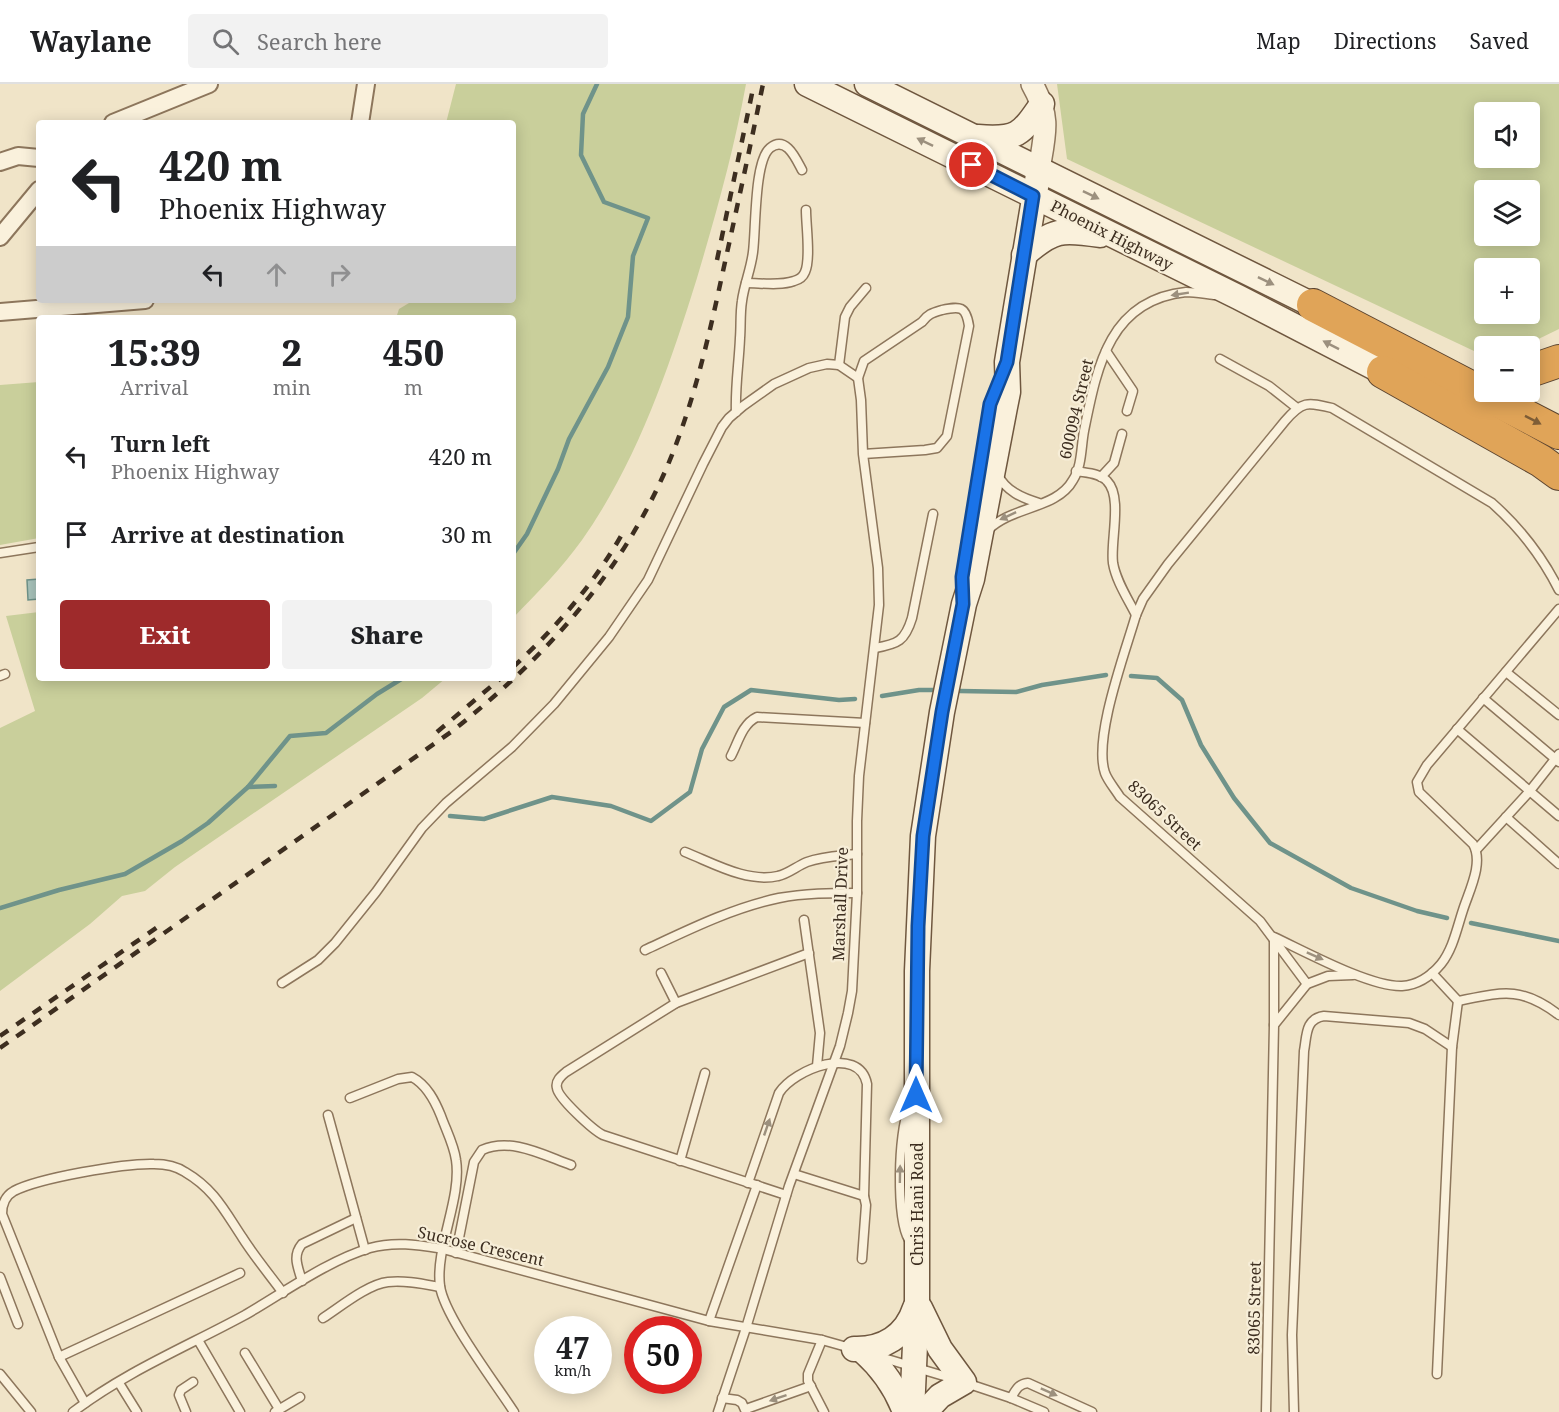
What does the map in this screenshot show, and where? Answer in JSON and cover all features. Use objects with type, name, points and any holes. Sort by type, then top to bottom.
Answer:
[{"type":"highway","points":[[1313,305],[1406,345],[1464,368],[1474,369]]},
{"type":"highway","points":[[1313,305],[1559,434]]},
{"type":"highway","points":[[1540,368],[1559,361]]},
{"type":"highway","points":[[1383,372],[1559,459]]},
{"type":"highway","points":[[1383,372],[1541,461],[1559,474]]},
{"type":"main road","name":"Phoenix Highway","points":[[807,84],[1238,297],[1383,372]]},
{"type":"main road","name":"Phoenix Highway","points":[[867,84],[1313,305]]},
{"type":"main road","points":[[973,136],[997,138],[1018,134],[1030,122],[1037,94]]},
{"type":"main road","name":"Chris Hani Road","points":[[912,1412],[917,1300],[918,937],[923,836],[942,712],[963,604],[972,579],[981,537],[1008,392],[1007,362],[1038,169]]},
{"type":"main road","points":[[1024,255],[1041,240],[1064,232],[1075,231],[1117,238]]},
{"type":"main road","name":"Chris Hani Road","points":[[963,604],[962,577],[990,404],[1007,362]]},
{"type":"main road","points":[[859,1351],[882,1346],[898,1335],[911,1319],[917,1300]]},
{"type":"main road","points":[[917,1300],[936,1342],[964,1382],[940,1396],[925,1412]]},
{"type":"main road","points":[[859,1351],[885,1373],[897,1392],[905,1412]]},
{"type":"street","points":[[120,120],[209,84]]},
{"type":"street","points":[[360,120],[366,84]]},
{"type":"street","name":"Chris Hani Road","points":[[1037,94],[1045,114],[1045,132],[1038,169]]},
{"type":"street","points":[[0,162],[18,156],[36,158]]},
{"type":"street","points":[[0,237],[36,194]]},
{"type":"street","points":[[0,312],[109,303]]},
{"type":"lane","points":[[736,412],[735,381],[742,302],[753,252],[759,176],[765,154],[771,147],[784,145],[792,150],[802,170]]},
{"type":"lane","points":[[746,283],[787,283],[802,276],[807,260],[806,210]]},
{"type":"lane","points":[[838,365],[845,317],[850,307],[866,288]]},
{"type":"lane","name":"600094 Street","points":[[981,537],[998,521],[1052,500],[1073,481],[1096,376],[1115,332],[1127,318],[1145,304],[1160,297],[1188,292],[1238,297]]},
{"type":"lane","points":[[282,983],[318,960],[335,943],[376,892],[422,828],[446,803],[513,747],[554,704],[609,637],[648,580],[722,427],[736,412],[774,384],[809,368],[827,364],[838,365],[858,378],[864,361],[922,322],[929,314],[951,308],[964,310],[968,316],[969,326],[947,436],[937,448],[863,454]]},
{"type":"lane","points":[[1106,351],[1133,391],[1127,411]]},
{"type":"lane","points":[[1220,359],[1269,386],[1297,408],[1309,403],[1332,408],[1492,503],[1520,531],[1559,590]]},
{"type":"lane","name":"Marshall Drive","points":[[718,1412],[786,1195],[834,1062],[852,991],[859,776],[879,605],[878,568],[863,454],[858,378]]},
{"type":"lane","name":"83065 Street","points":[[1297,408],[1168,564],[1143,599],[1136,615],[1104,727],[1101,750],[1105,774],[1120,796],[1260,921],[1307,984],[1328,976],[1356,974]]},
{"type":"lane","points":[[1101,477],[1114,463],[1122,434]]},
{"type":"lane","points":[[994,465],[999,477],[1012,491],[1024,499],[1040,503]]},
{"type":"lane","points":[[1077,471],[1108,481],[1114,500],[1112,550],[1114,567],[1136,615]]},
{"type":"lane","points":[[875,648],[896,643],[908,633],[933,514]]},
{"type":"lane","points":[[0,553],[36,547]]},
{"type":"lane","points":[[1483,698],[1558,758],[1476,849],[1419,792],[1417,782],[1427,765],[1457,729],[1483,698],[1557,615]]},
{"type":"lane","points":[[1506,672],[1559,715]]},
{"type":"lane","points":[[731,756],[745,727],[757,717],[866,723]]},
{"type":"lane","points":[[1457,729],[1559,816]]},
{"type":"lane","points":[[1506,817],[1559,864]]},
{"type":"lane","name":"83065 Street","points":[[1274,937],[1356,974],[1387,985],[1404,986],[1420,981],[1432,973],[1450,950],[1474,873],[1476,849]]},
{"type":"lane","points":[[685,852],[742,874],[762,877],[779,876],[821,858],[857,854]]},
{"type":"lane","points":[[645,950],[705,922],[780,898],[818,893],[857,892]]},
{"type":"lane","points":[[804,920],[819,1033],[817,1066]]},
{"type":"lane","name":"83065 Street","points":[[1266,1412],[1274,937]]},
{"type":"lane","points":[[786,1195],[594,1131],[556,1090],[556,1084],[566,1072],[676,1003],[809,953]]},
{"type":"lane","points":[[1432,973],[1458,1000]]},
{"type":"lane","points":[[661,974],[676,1003]]},
{"type":"lane","points":[[1274,1026],[1307,984]]},
{"type":"lane","points":[[1458,1000],[1505,992],[1523,994],[1559,1015]]},
{"type":"lane","points":[[1437,1374],[1452,1047],[1458,1000]]},
{"type":"lane","points":[[1294,1412],[1292,1335],[1304,1051],[1308,1024],[1317,1017],[1324,1016],[1409,1023],[1425,1029],[1452,1047]]},
{"type":"lane","points":[[709,1321],[779,1093],[793,1078],[817,1066],[834,1062],[856,1067],[865,1075],[867,1084],[864,1196],[866,1205],[862,1259]]},
{"type":"lane","points":[[680,1161],[705,1073]]},
{"type":"lane","points":[[350,1098],[398,1079],[412,1077],[425,1087],[437,1105],[456,1161],[456,1182],[443,1249],[440,1287],[444,1300],[462,1333],[514,1412]]},
{"type":"lane","points":[[328,1115],[364,1250]]},
{"type":"lane","points":[[456,1253],[474,1162],[482,1150],[501,1145],[522,1148],[571,1165]]},
{"type":"lane","points":[[85,1403],[59,1357],[2,1214],[2,1206],[14,1191],[45,1181],[117,1167],[153,1164],[174,1166],[201,1183],[222,1204],[242,1237],[283,1293]]},
{"type":"lane","points":[[794,1174],[864,1196]]},
{"type":"lane","points":[[302,1281],[295,1257],[302,1244],[356,1218]]},
{"type":"lane","name":"Sucrose Crescent","points":[[73,1412],[119,1383],[345,1258],[364,1250],[403,1243],[443,1249],[709,1321],[822,1340],[915,1366],[1011,1398],[1044,1412]]},
{"type":"lane","points":[[59,1357],[240,1274]]},
{"type":"lane","points":[[0,1277],[3,1294],[18,1324]]},
{"type":"lane","points":[[322,1318],[373,1287],[386,1282],[401,1281],[440,1287]]},
{"type":"lane","points":[[198,1340],[240,1412]]},
{"type":"lane","points":[[822,1340],[808,1374],[811,1386],[824,1412]]},
{"type":"lane","points":[[245,1353],[277,1411],[300,1397]]},
{"type":"lane","points":[[0,1374],[28,1411]]},
{"type":"lane","points":[[186,1412],[179,1395],[181,1390],[193,1382]]},
{"type":"lane","points":[[119,1383],[137,1412]]},
{"type":"lane","points":[[1011,1398],[1017,1388],[1028,1383],[1092,1412]]},
{"type":"lane","points":[[722,1398],[742,1402],[746,1411],[811,1386]]},
{"type":"green space","points":[[456,84],[746,84],[718,206],[675,346],[650,414],[619,479],[582,540],[558,570],[516,615],[516,315],[397,315],[399,309],[409,303],[516,303],[516,120],[447,120]]},
{"type":"green space","points":[[1057,84],[1559,84],[1559,329],[1540,338],[1540,336],[1474,336],[1474,351],[1067,159]]},
{"type":"green space","points":[[36,382],[36,539],[0,545],[0,385]]},
{"type":"green space","points":[[36,612],[36,681],[442,681],[422,698],[175,867],[145,891],[122,896],[90,924],[0,991],[0,728],[35,711],[6,616]]},
{"type":"water","points":[[36,579],[36,599],[28,600],[27,580]]},
{"type":"waterway","points":[[516,550],[527,534],[558,469],[569,439],[608,367],[628,317],[633,256],[648,218],[604,202],[581,155],[583,114],[597,84]]},
{"type":"waterway","points":[[960,691],[1016,692],[1042,685],[1106,675]]},
{"type":"waterway","points":[[1131,676],[1157,678],[1182,700],[1201,745],[1234,798],[1270,843],[1351,888],[1417,911],[1447,918]]},
{"type":"waterway","points":[[0,908],[59,890],[125,874],[208,823],[248,787],[290,736],[326,733],[377,694],[398,681]]},
{"type":"waterway","points":[[450,816],[484,819],[552,797],[611,806],[651,821],[690,792],[702,749],[724,707],[751,690],[839,700],[855,699]]},
{"type":"waterway","points":[[882,696],[933,690]]},
{"type":"waterway","points":[[248,787],[275,786]]},
{"type":"waterway","points":[[1471,923],[1559,941]]},
{"type":"railway","points":[[717,260],[754,84]]},
{"type":"railway","points":[[516,676],[548,645],[603,580],[648,507],[667,467],[686,417],[707,340],[763,84]]},
{"type":"railway","points":[[516,664],[572,606],[598,572],[621,536]]},
{"type":"railway","points":[[437,732],[497,681]]},
{"type":"railway","points":[[0,1048],[451,732],[510,681]]},
{"type":"railway","points":[[0,1036],[159,926]]},
{"type":"route","points":[[916,1095],[918,926],[923,836],[942,712],[963,604],[962,577],[990,404],[1007,362],[1033,196],[972,165]]}]
